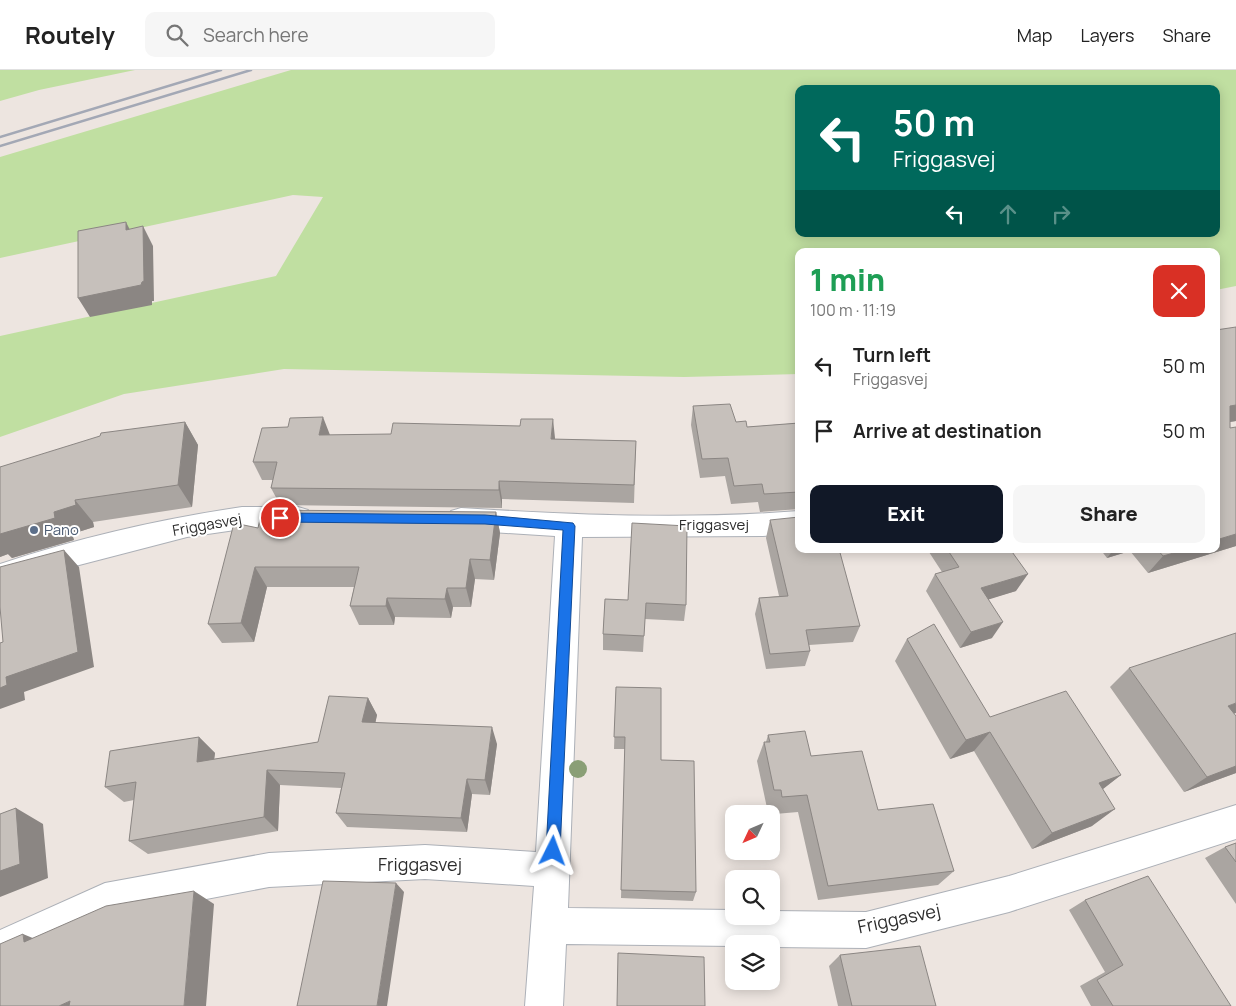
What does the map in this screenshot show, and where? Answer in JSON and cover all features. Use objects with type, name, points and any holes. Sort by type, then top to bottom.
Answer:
[{"type":"street","name":"Friggasvej","points":[[0,576],[29,566],[187,526],[242,518],[320,518]]},
{"type":"street","name":"Friggasvej","points":[[437,519],[485,519],[569,526],[762,525],[795,522]]},
{"type":"street","points":[[544,1006],[550,926],[569,526]]},
{"type":"street","name":"Friggasvej","points":[[550,926],[866,930],[1009,894],[1236,822]]},
{"type":"street","name":"Friggasvej","points":[[0,948],[105,900],[269,870],[425,862],[552,870]]},
{"type":"green space","points":[[0,70],[135,70],[39,90],[0,101]]},
{"type":"green space","points":[[291,70],[1236,70],[1236,286],[1220,289],[1220,248],[795,248],[795,374],[684,377],[284,369],[124,394],[0,437],[0,336],[276,276],[323,197],[293,195],[0,258],[0,157]]},
{"type":"building","points":[[126,222],[126,230],[143,226],[144,281],[141,285],[78,298],[78,231]]},
{"type":"building","points":[[1236,327],[1236,405],[1230,406],[1230,428],[1236,427],[1236,534],[1220,539],[1220,329]]},
{"type":"building","points":[[730,404],[736,422],[746,421],[747,427],[795,423],[795,492],[764,494],[762,484],[734,486],[728,458],[702,459],[693,406]]},
{"type":"building","points":[[323,417],[319,435],[391,434],[393,423],[520,426],[521,419],[553,419],[551,439],[636,441],[634,485],[499,481],[499,490],[271,488],[277,462],[253,462],[262,428],[288,427],[290,418]]},
{"type":"building","points":[[185,422],[178,485],[75,500],[76,505],[54,512],[55,518],[0,534],[0,467],[100,436],[101,433]]},
{"type":"building","points":[[262,510],[496,512],[490,560],[470,559],[466,588],[447,588],[445,599],[387,598],[386,606],[350,606],[359,567],[255,567],[241,623],[208,624],[234,523],[258,528]]},
{"type":"building","points":[[795,517],[795,553],[840,553],[860,626],[806,630],[810,651],[770,654],[759,598],[788,596],[770,520]]},
{"type":"building","points":[[632,523],[687,526],[686,605],[646,603],[644,636],[603,634],[605,599],[628,600]]},
{"type":"building","points":[[64,550],[78,652],[6,677],[7,685],[0,688],[0,643],[3,642],[0,607],[0,567]]},
{"type":"building","points":[[950,553],[1013,553],[1028,574],[981,588],[1003,622],[971,632],[935,574],[959,567]]},
{"type":"building","points":[[1160,553],[1174,553],[1163,556]]},
{"type":"building","points":[[934,624],[990,717],[1066,691],[1121,775],[1099,783],[1115,809],[1052,833],[990,732],[966,740],[907,639]]},
{"type":"building","points":[[1236,633],[1236,703],[1228,706],[1236,716],[1236,766],[1207,777],[1129,668]]},
{"type":"building","points":[[616,687],[661,688],[661,760],[694,761],[696,892],[621,890],[625,737],[614,737]]},
{"type":"building","points":[[329,696],[368,698],[362,722],[492,727],[485,780],[467,779],[461,818],[336,813],[345,773],[267,770],[264,817],[129,841],[136,782],[105,787],[110,751],[199,737],[197,762],[318,742]]},
{"type":"building","points":[[805,731],[811,756],[862,751],[878,810],[933,804],[954,871],[828,886],[807,795],[782,797],[781,790],[774,790],[764,742],[770,742],[768,735]]},
{"type":"building","points":[[16,808],[20,864],[0,871],[0,814]]},
{"type":"building","points":[[1236,843],[1236,862],[1225,847]]},
{"type":"building","points":[[1148,876],[1231,1006],[1113,1006],[1097,980],[1123,965],[1085,900]]},
{"type":"building","points":[[323,881],[396,883],[377,1006],[297,1006]]},
{"type":"building","points":[[194,891],[184,1006],[69,1006],[70,1001],[59,1006],[0,1006],[0,944],[23,934],[24,942],[106,906]]},
{"type":"building","points":[[920,946],[936,1006],[852,1006],[840,955]]},
{"type":"building","points":[[618,953],[704,957],[705,1006],[617,1006]]},
{"type":"railway","points":[[0,137],[221,70]]},
{"type":"railway","points":[[0,146],[251,70]]},
{"type":"place","name":"Pano","points":[[34,530]]},
{"type":"route","points":[[280,518],[485,519],[569,526],[553,851]]}]
